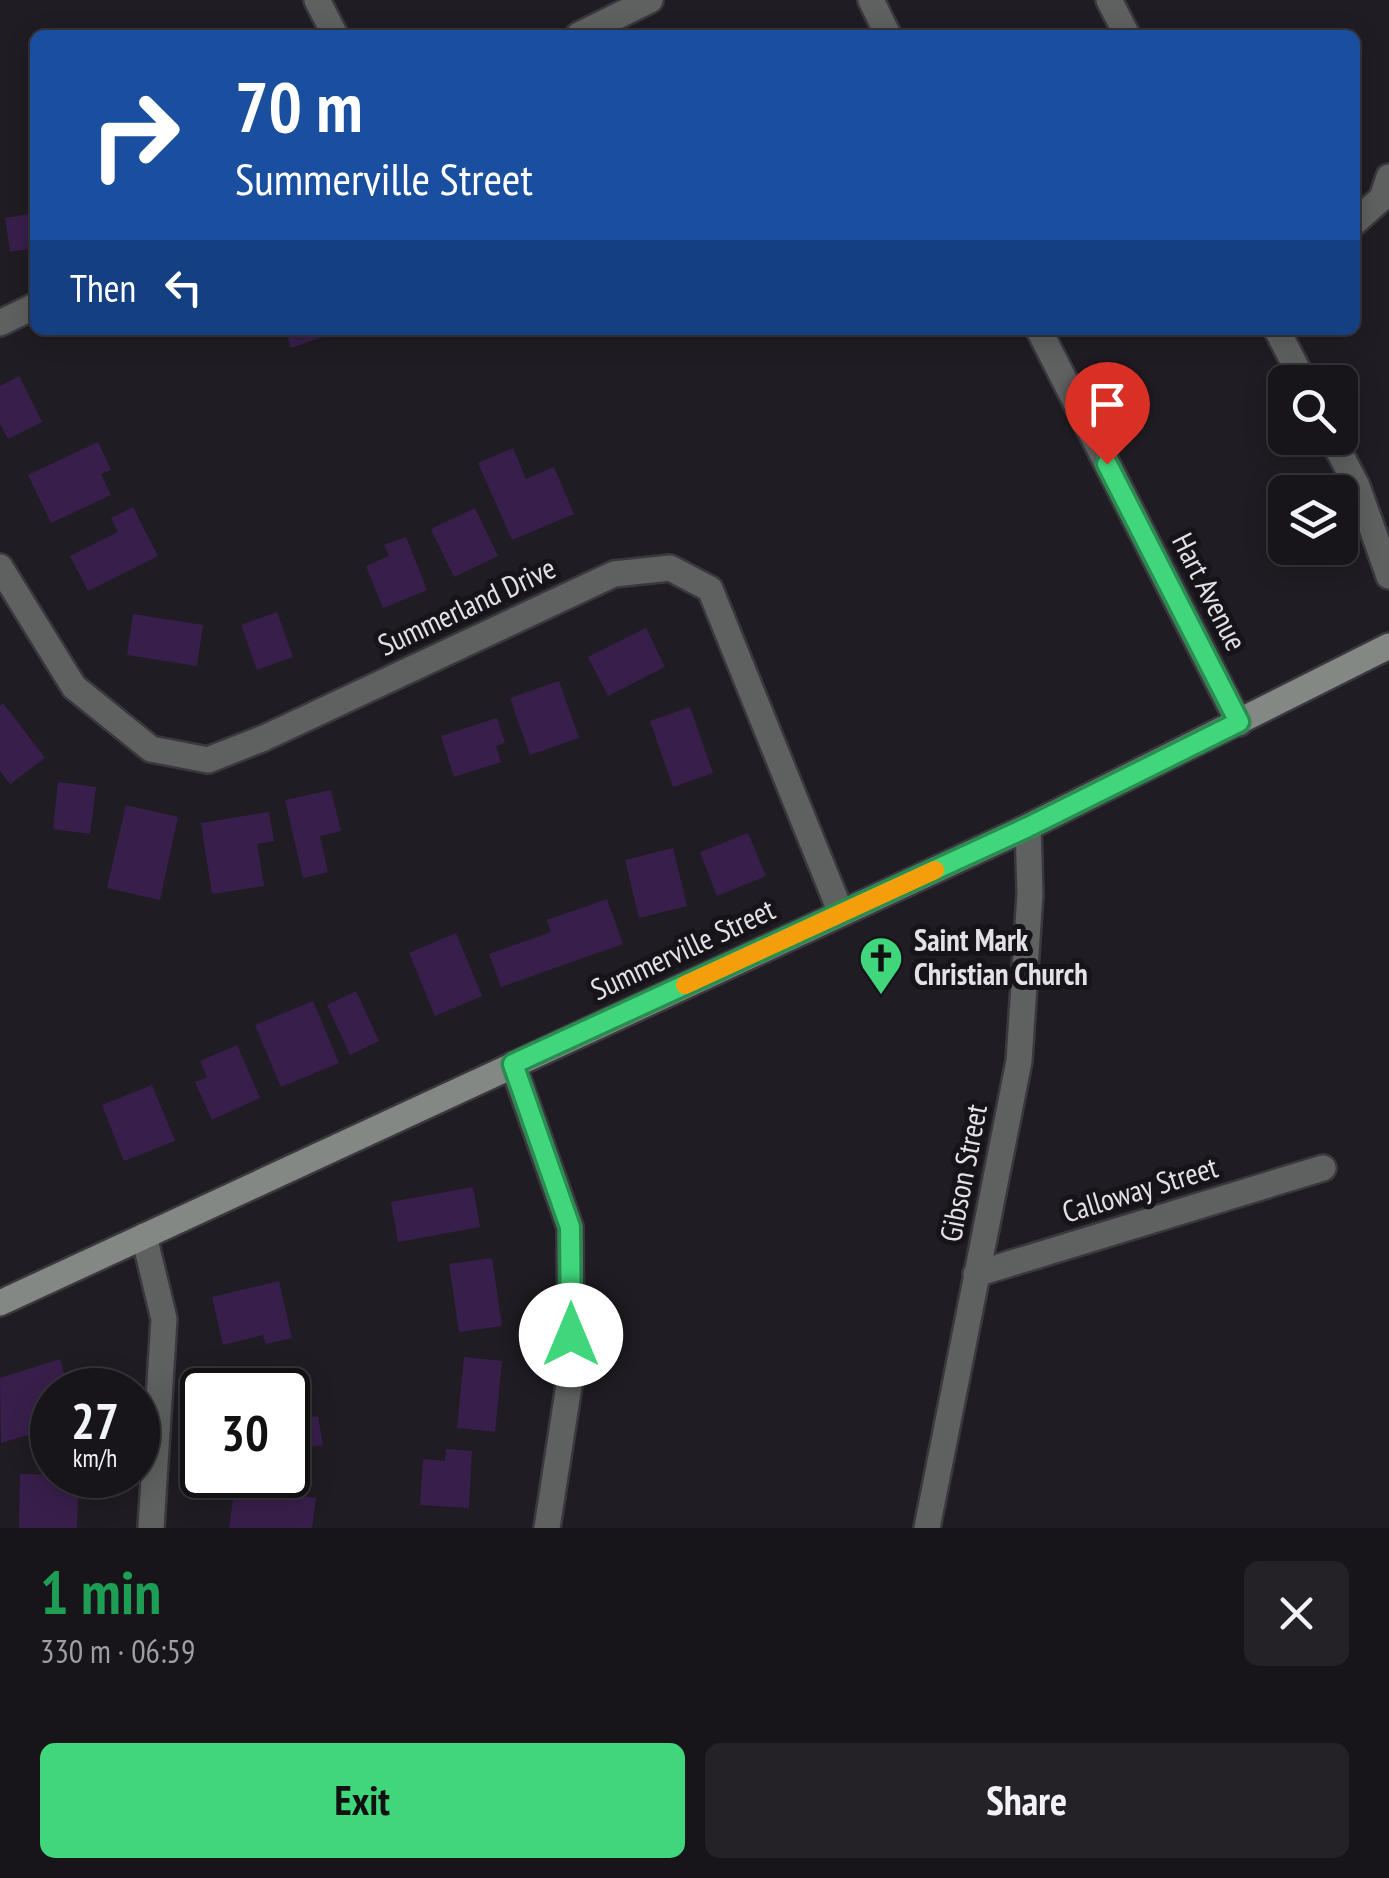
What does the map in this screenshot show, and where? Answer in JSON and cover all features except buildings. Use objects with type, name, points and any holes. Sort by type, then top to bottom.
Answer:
[{"type":"street","points":[[318,0],[333,30]]},
{"type":"street","points":[[589,30],[650,0]]},
{"type":"street","points":[[870,0],[885,30]]},
{"type":"street","points":[[1109,0],[1124,30]]},
{"type":"street","points":[[1360,218],[1382,198],[1389,177]]},
{"type":"street","points":[[0,323],[30,308]]},
{"type":"street","name":"Hart Avenue","points":[[1042,335],[1239,722]]},
{"type":"street","points":[[1280,335],[1295,365]]},
{"type":"street","points":[[1341,455],[1357,486],[1389,576]]},
{"type":"street","name":"Summerland Drive","points":[[0,567],[74,687],[151,749],[208,760],[264,738],[614,574],[670,568],[710,589],[841,913]]},
{"type":"street","name":"Summerville Street","points":[[0,1302],[1028,827],[1389,646]]},
{"type":"street","name":"Gibson Street","points":[[927,1528],[1019,1061],[1030,894],[1028,827]]},
{"type":"street","points":[[513,1064],[570,1227],[571,1372],[547,1528]]},
{"type":"street","name":"Calloway Street","points":[[976,1274],[1323,1168]]},
{"type":"street","points":[[144,1236],[164,1319],[151,1528]]},
{"type":"slow traffic","points":[[685,985],[935,870]]},
{"type":"place","name":"Saint Mark Christian Church","points":[[881,996]]},
{"type":"route","points":[[571,1335],[570,1227],[513,1064],[1028,827],[1239,722],[1107,464]]}]
